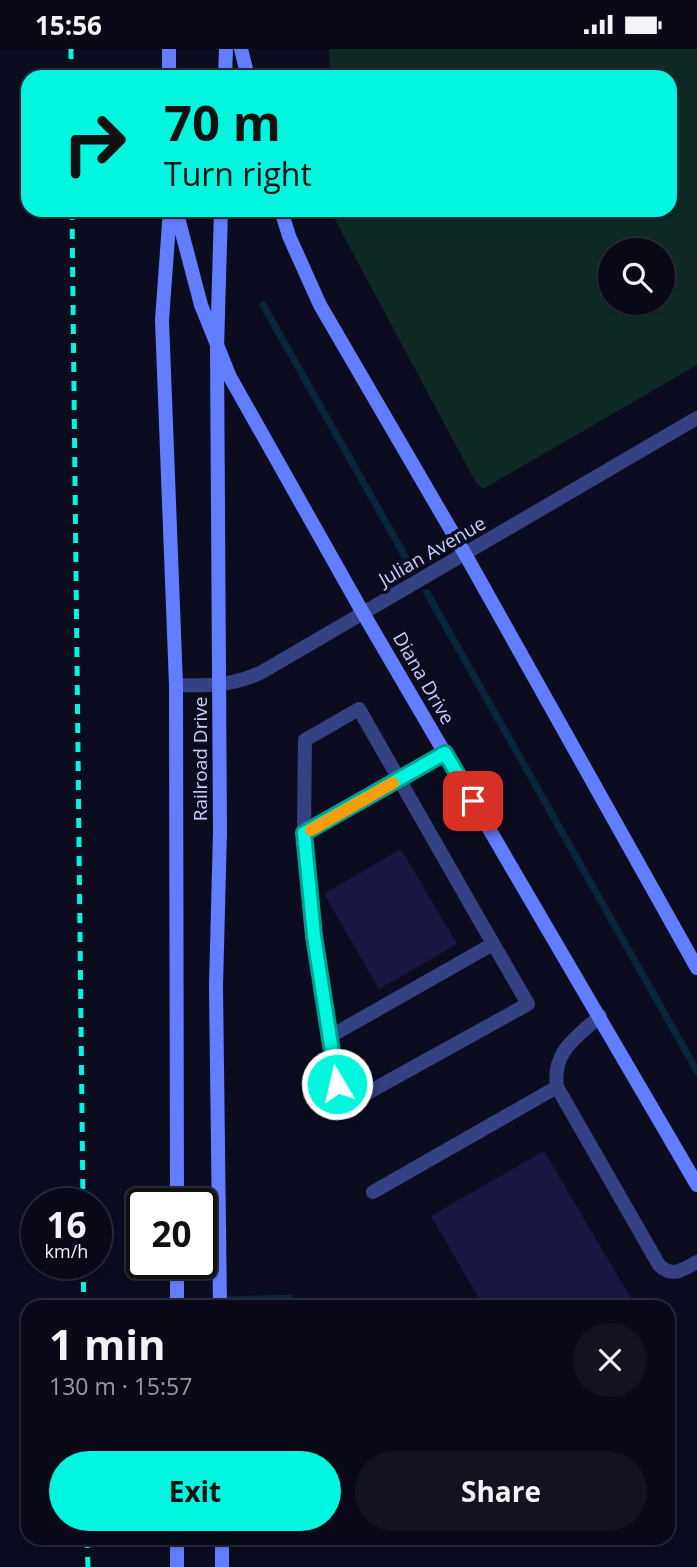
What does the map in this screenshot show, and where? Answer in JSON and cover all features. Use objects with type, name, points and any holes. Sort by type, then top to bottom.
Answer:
[{"type":"main road","points":[[169,49],[169,70]]},
{"type":"main road","points":[[225,70],[226,49]]},
{"type":"main road","points":[[241,49],[246,70]]},
{"type":"main road","name":"Railroad Drive","points":[[169,217],[162,320],[176,685],[177,1188]]},
{"type":"main road","name":"Diana Drive","points":[[178,217],[195,285],[217,349],[230,377],[363,613],[697,1185]]},
{"type":"main road","name":"Railroad Drive","points":[[220,1300],[216,986],[219,832],[217,349],[221,217]]},
{"type":"main road","points":[[283,217],[320,305],[465,554],[697,968]]},
{"type":"main road","points":[[177,1279],[177,1300]]},
{"type":"main road","points":[[177,1545],[177,1567]]},
{"type":"main road","points":[[222,1545],[222,1567]]},
{"type":"street","name":"Julian Avenue","points":[[176,685],[219,686],[236,683],[262,672],[697,418]]},
{"type":"street","points":[[359,709],[528,1003],[340,1108],[314,936],[304,833],[304,740],[359,709]]},
{"type":"street","points":[[304,833],[445,753]]},
{"type":"street","points":[[329,1037],[494,944]]},
{"type":"street","points":[[600,1016],[565,1049],[558,1060],[555,1073],[558,1087],[659,1265],[666,1272],[677,1273],[697,1262]]},
{"type":"street","points":[[373,1192],[558,1087]]},
{"type":"green space","points":[[329,49],[697,49],[697,365],[483,489],[475,481],[334,217],[677,217],[677,70],[330,70]]},
{"type":"building","points":[[401,849],[457,944],[379,989],[324,894]]},
{"type":"building","points":[[544,1151],[632,1300],[480,1300],[431,1216]]},
{"type":"waterway","points":[[263,305],[410,565]]},
{"type":"waterway","points":[[427,593],[697,1071]]},
{"type":"waterway","points":[[221,1300],[290,1298]]},
{"type":"railway","points":[[71,49],[71,70]]},
{"type":"railway","points":[[72,217],[83,1188]]},
{"type":"railway","points":[[83,1279],[84,1300]]},
{"type":"railway","points":[[87,1545],[88,1567]]},
{"type":"slow traffic","points":[[311,830],[393,783]]},
{"type":"route","points":[[337,1084],[314,936],[304,833],[445,753],[473,801]]}]
